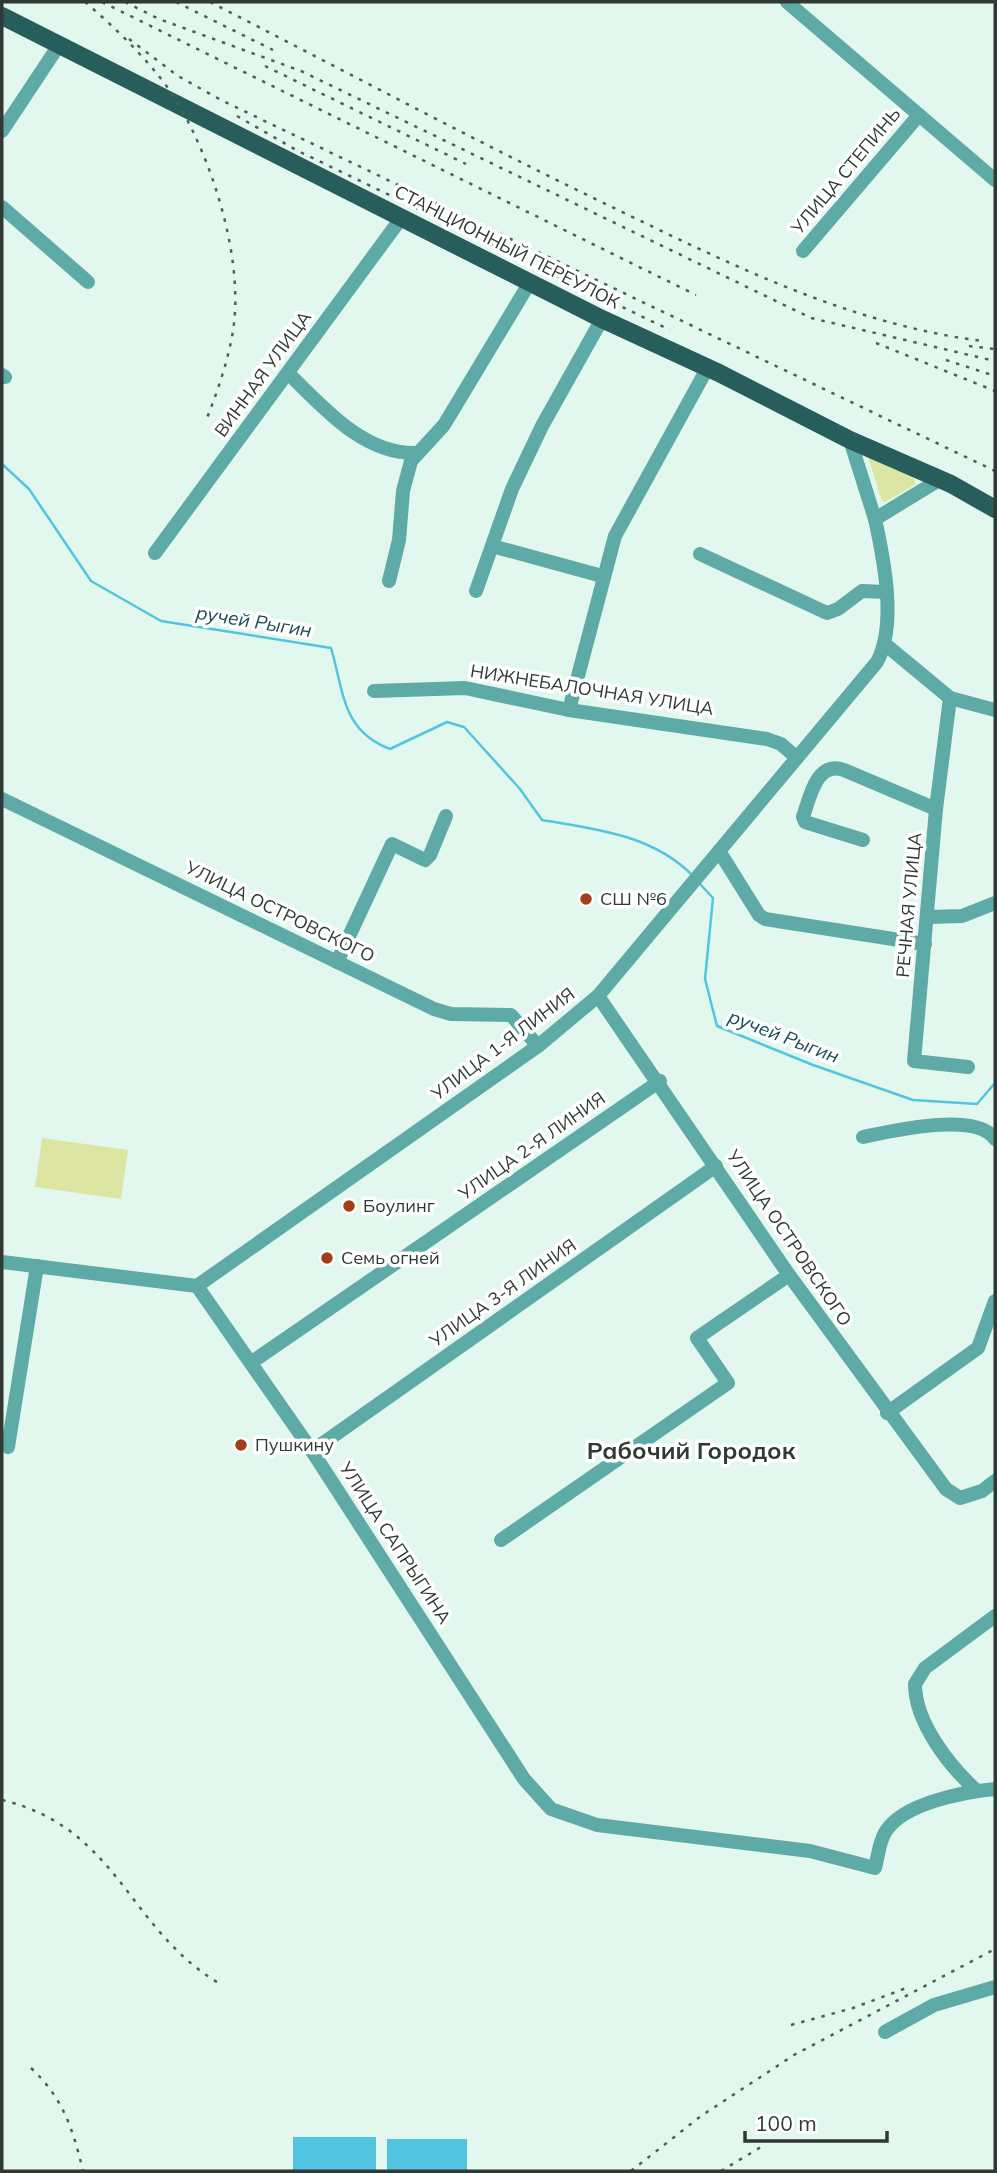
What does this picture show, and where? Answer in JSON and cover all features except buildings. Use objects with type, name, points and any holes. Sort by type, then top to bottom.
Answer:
[{"type":"main road","name":"СТАНЦИОННЫЙ ПЕРЕУЛОК","points":[[2,16],[603,319],[995,509]]},
{"type":"street","points":[[788,2],[995,180]]},
{"type":"street","points":[[2,131],[59,45]]},
{"type":"street","name":"УЛИЦА СТЕПИНЬ","points":[[803,251],[919,115]]},
{"type":"street","points":[[2,207],[88,282]]},
{"type":"street","name":"ВИННАЯ УЛИЦА","points":[[155,553],[402,218]]},
{"type":"street","points":[[389,581],[399,540],[405,480],[415,453],[431,442],[444,425],[530,282]]},
{"type":"street","points":[[476,591],[512,489],[542,426],[603,319]]},
{"type":"street","points":[[569,710],[602,576],[615,536],[708,368]]},
{"type":"street","points":[[288,373],[362,438],[384,449],[415,453]]},
{"type":"street","points":[[850,440],[883,553],[886,645],[950,698],[995,710]]},
{"type":"street","points":[[875,519],[939,480]]},
{"type":"street","points":[[492,546],[602,576]]},
{"type":"street","points":[[700,554],[827,613],[838,610],[862,591],[886,592]]},
{"type":"street","name":"УЛИЦА 1-Я ЛИНИЯ","points":[[197,1286],[538,1046],[598,996],[877,662],[886,645]]},
{"type":"street","name":"НИЖНЕБАЛОЧНАЯ УЛИЦА","points":[[374,691],[465,688],[569,710],[767,739],[781,744],[797,758]]},
{"type":"street","name":"РЕЧНАЯ УЛИЦА","points":[[950,698],[936,809],[914,1061],[968,1067]]},
{"type":"street","points":[[863,840],[805,822],[803,817],[810,797],[827,768],[832,766],[844,770],[936,809]]},
{"type":"street","name":"УЛИЦА ОСТРОВСКОГО","points":[[2,799],[443,1013],[511,1015],[538,1046]]},
{"type":"street","points":[[337,961],[392,844],[425,860],[430,855],[446,816]]},
{"type":"street","points":[[714,856],[759,915],[771,922],[925,944]]},
{"type":"street","points":[[928,916],[962,916],[995,903]]},
{"type":"street","name":"УЛИЦА ОСТРОВСКОГО","points":[[598,996],[660,1081],[789,1275],[887,1413],[946,1489],[954,1496],[971,1496],[995,1481]]},
{"type":"street","name":"УЛИЦА 2-Я ЛИНИЯ","points":[[253,1362],[660,1081]]},
{"type":"street","points":[[863,1137],[929,1125],[969,1126],[983,1129],[995,1139]]},
{"type":"street","name":"УЛИЦА 3-Я ЛИНИЯ","points":[[312,1451],[716,1166]]},
{"type":"street","points":[[2,1262],[197,1286]]},
{"type":"street","points":[[8,1447],[37,1266]]},
{"type":"street","points":[[500,1540],[728,1383],[697,1338],[789,1275]]},
{"type":"street","name":"УЛИЦА САПРЫГИНА","points":[[197,1286],[253,1362],[524,1779],[551,1810],[597,1825],[810,1851],[876,1868],[884,1833],[892,1824],[928,1803],[976,1791]]},
{"type":"street","points":[[887,1413],[978,1348],[995,1301]]},
{"type":"street","points":[[995,1616],[925,1668],[917,1677],[915,1695],[924,1718],[957,1772],[976,1791],[995,1790]]},
{"type":"street","points":[[885,2032],[934,2005],[995,1987]]},
{"type":"green space","points":[[868,457],[913,476],[916,484],[885,502],[882,501]]},
{"type":"green space","points":[[42,1138],[128,1150],[121,1199],[35,1187]]},
{"type":"water","points":[[293,2137],[376,2137],[376,2171],[293,2171]]},
{"type":"water","points":[[387,2139],[467,2139],[467,2171],[387,2171]]},
{"type":"waterway","name":"ручей Рыгин","points":[[2,464],[29,489],[91,581],[161,621],[331,648],[347,708],[362,732],[374,741],[390,749],[447,722],[464,727],[520,789],[542,820],[603,831],[642,843],[660,851],[693,876]]},
{"type":"waterway","name":"ручей Рыгин","points":[[700,884],[713,898],[705,979],[717,1026],[813,1065],[913,1100],[977,1104],[995,1083]]},
{"type":"railway","points":[[85,2],[136,50],[179,105],[204,156],[223,214],[234,275],[233,331],[219,386],[207,418]]},
{"type":"railway","points":[[102,2],[696,295]]},
{"type":"railway","points":[[125,2],[159,19],[301,71],[811,318],[995,361]]},
{"type":"railway","points":[[176,2],[273,50]]},
{"type":"railway","points":[[210,2],[514,159],[749,271],[839,307],[933,333],[982,341]]},
{"type":"railway","points":[[129,39],[178,76],[221,100],[995,471]]},
{"type":"railway","points":[[265,66],[466,164]]},
{"type":"railway","points":[[237,116],[298,151],[670,330]]},
{"type":"railway","points":[[876,343],[995,391]]},
{"type":"railway","points":[[969,346],[995,349]]},
{"type":"railway","points":[[946,360],[995,376]]},
{"type":"railway","points":[[2,1800],[41,1814],[72,1833],[97,1855],[187,1960],[217,1982]]},
{"type":"railway","points":[[631,2171],[701,2116],[794,2055],[995,1949]]},
{"type":"railway","points":[[791,2025],[853,2008],[909,1987]]},
{"type":"railway","points":[[31,2068],[59,2103],[75,2141],[83,2171]]},
{"type":"railway","points":[[721,2171],[766,2144]]},
{"type":"place","name":"СШ №6","points":[[586,899]]},
{"type":"place","name":"Боулинг","points":[[349,1206]]},
{"type":"place","name":"Семь огней","points":[[327,1258]]},
{"type":"place","name":"Пушкину","points":[[241,1445]]},
{"type":"district","name":"Рабочий Городок","points":[[691,1451]]}]
